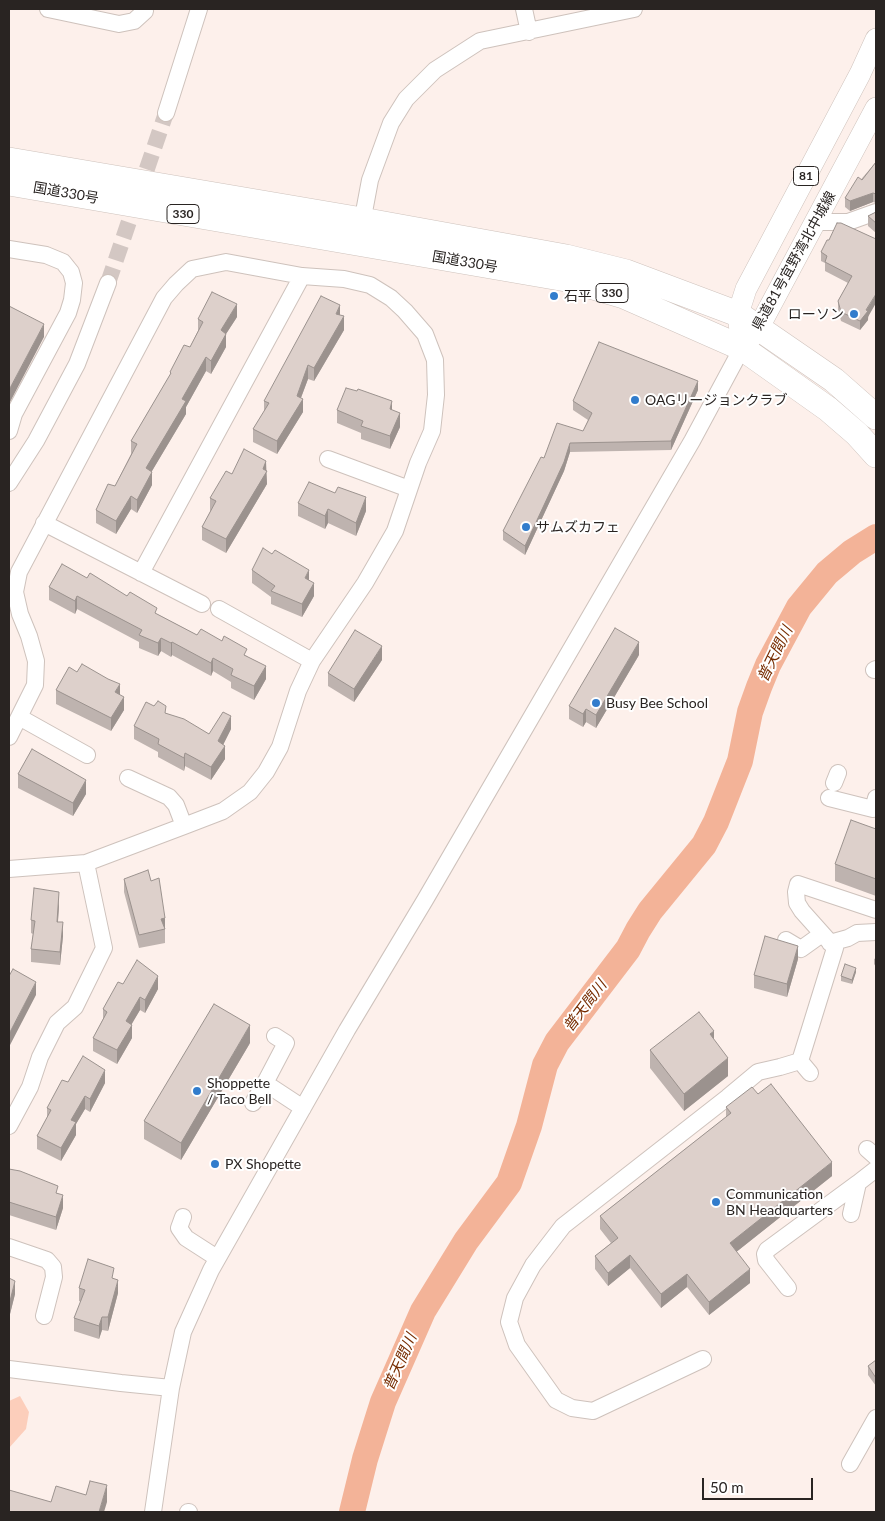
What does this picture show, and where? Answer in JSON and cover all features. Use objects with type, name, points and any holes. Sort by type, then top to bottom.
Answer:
[{"type":"highway","name":"国道330号","points":[[9,160],[360,232],[566,279],[624,296],[742,348],[828,409],[857,434],[876,454]]},
{"type":"highway","name":"国道330号","points":[[9,183],[360,232],[566,258],[626,272],[738,314],[834,380],[876,417]]},
{"type":"main road","name":"県道81号宜野湾北中城線","points":[[742,348],[738,314],[746,289],[860,74],[876,39]]},
{"type":"main road","name":"県道81号宜野湾北中城線","points":[[742,348],[759,327],[876,108]]},
{"type":"street","points":[[166,114],[199,9]]},
{"type":"street","points":[[524,9],[529,32]]},
{"type":"street","points":[[360,232],[370,180],[391,123],[406,99],[435,70],[480,41],[634,9]]},
{"type":"street","points":[[57,10],[104,15],[119,24],[134,21],[146,11]]},
{"type":"street","points":[[816,222],[848,222],[876,212]]},
{"type":"street","points":[[9,249],[46,255],[62,262],[71,272],[74,283],[68,313],[14,414],[9,431]]},
{"type":"street","points":[[9,737],[35,685],[36,661],[20,614],[16,592],[19,572],[164,298],[186,274],[192,269],[226,262],[302,276],[344,279],[370,285],[391,298],[406,311],[425,334],[435,360],[436,395],[432,431],[395,531],[365,583],[312,661],[298,691],[280,747],[266,772],[250,792],[223,811],[86,863],[9,869]]},
{"type":"street","points":[[141,573],[302,276]]},
{"type":"street","points":[[9,483],[36,442],[77,364],[108,283]]},
{"type":"street","points":[[153,1512],[170,1388],[183,1332],[217,1258],[692,441],[742,348]]},
{"type":"street","points":[[328,458],[409,489]]},
{"type":"street","points":[[44,523],[202,604]]},
{"type":"street","points":[[219,609],[312,661]]},
{"type":"street","points":[[19,717],[87,755]]},
{"type":"street","points":[[128,778],[169,797],[176,805],[184,826]]},
{"type":"street","points":[[834,785],[873,809],[876,798]]},
{"type":"street","points":[[9,1126],[30,1087],[40,1057],[57,1023],[75,1007],[104,948],[86,863]]},
{"type":"street","points":[[703,1359],[593,1411],[572,1408],[556,1400],[517,1345],[510,1322],[515,1298],[533,1265],[563,1226],[758,1072],[780,1068],[805,1067],[835,948],[797,903],[796,892],[798,884],[876,910]]},
{"type":"street","points":[[786,940],[801,949],[826,939],[848,938],[857,932],[876,932]]},
{"type":"street","points":[[253,1103],[286,1043],[274,1036]]},
{"type":"street","points":[[265,1083],[303,1108]]},
{"type":"street","points":[[788,1288],[766,1260],[765,1254],[767,1250],[876,1169]]},
{"type":"street","points":[[851,1214],[858,1183]]},
{"type":"street","points":[[183,1217],[179,1228],[186,1238],[217,1258]]},
{"type":"street","points":[[9,1247],[47,1260],[53,1267],[54,1277],[44,1316]]},
{"type":"street","points":[[9,1369],[170,1388]]},
{"type":"street","points":[[850,1464],[876,1418]]},
{"type":"shaded area","points":[[20,1396],[29,1412],[26,1429],[9,1448],[9,1401]]},
{"type":"building","points":[[876,162],[876,194],[873,193],[850,201],[845,198],[858,177],[862,180]]},
{"type":"building","points":[[876,212],[876,223],[868,216]]},
{"type":"building","points":[[837,223],[841,223],[876,239],[876,294],[866,310],[868,311],[860,321],[841,312],[838,301],[852,276],[825,262],[827,256],[821,252]]},
{"type":"building","points":[[212,292],[237,304],[221,330],[226,334],[211,361],[206,357],[182,399],[186,401],[146,468],[152,472],[137,500],[131,496],[116,521],[96,510],[108,484],[115,486],[137,444],[131,441],[171,373],[184,345],[190,347],[203,322],[198,319]]},
{"type":"building","points":[[321,296],[340,305],[336,314],[344,316],[314,368],[308,365],[297,396],[303,399],[277,441],[253,429],[269,403],[264,401]]},
{"type":"building","points":[[9,306],[44,324],[9,390]]},
{"type":"building","name":"OAGリージョンクラブ","points":[[599,342],[698,381],[671,441],[570,443],[564,462],[525,546],[503,531],[541,457],[544,458],[557,423],[583,431],[592,413],[573,401]]},
{"type":"building","points":[[346,388],[357,391],[358,389],[392,401],[390,409],[400,413],[390,436],[361,426],[363,421],[337,410]]},
{"type":"building","points":[[244,449],[266,461],[263,469],[267,471],[226,539],[202,527],[216,501],[210,498],[226,471],[232,474]]},
{"type":"building","points":[[309,482],[335,493],[338,487],[366,497],[356,523],[328,509],[325,516],[298,503]]},
{"type":"building","points":[[263,548],[272,554],[275,550],[309,570],[305,578],[314,583],[302,604],[271,591],[275,586],[252,570]]},
{"type":"building","points":[[62,564],[87,578],[90,573],[127,596],[130,592],[157,608],[155,613],[197,635],[201,629],[222,641],[224,636],[247,649],[244,655],[266,666],[254,686],[231,675],[233,669],[213,658],[211,663],[172,642],[161,638],[158,643],[139,635],[142,630],[77,596],[75,601],[49,587]]},
{"type":"building","points":[[615,628],[639,642],[596,715],[586,709],[583,714],[569,706]]},
{"type":"building","points":[[355,630],[382,646],[354,689],[328,673]]},
{"type":"building","points":[[82,664],[120,684],[115,692],[124,697],[111,718],[56,690],[69,667],[77,672]]},
{"type":"building","points":[[158,701],[166,706],[165,713],[184,719],[209,734],[223,712],[231,716],[218,741],[225,746],[211,767],[185,753],[184,758],[158,744],[159,739],[134,726],[146,702],[154,706]]},
{"type":"building","points":[[32,749],[86,780],[73,803],[18,774]]},
{"type":"building","points":[[851,820],[876,829],[876,879],[835,864]]},
{"type":"building","points":[[148,870],[151,881],[159,878],[165,918],[161,919],[165,929],[139,935],[124,879]]},
{"type":"building","points":[[34,888],[59,892],[57,922],[63,922],[60,952],[31,949],[35,921],[31,920]]},
{"type":"building","points":[[765,936],[798,946],[787,984],[754,975]]},
{"type":"building","points":[[137,960],[158,976],[145,1000],[140,997],[126,1021],[132,1025],[117,1050],[93,1038],[107,1012],[103,1009],[118,982],[123,984]]},
{"type":"building","points":[[845,964],[856,968],[852,980],[841,976]]},
{"type":"building","points":[[13,969],[36,982],[9,1034],[9,976]]},
{"type":"building","name":"Shoppette / Taco Bell","points":[[214,1004],[250,1025],[181,1143],[144,1121]]},
{"type":"building","points":[[699,1012],[714,1031],[710,1034],[728,1058],[684,1094],[650,1050]]},
{"type":"building","points":[[83,1056],[105,1070],[90,1099],[85,1096],[71,1120],[76,1122],[61,1148],[37,1136],[51,1110],[47,1108],[62,1080],[68,1082]]},
{"type":"building","name":"Communication BN Headquarters","points":[[771,1084],[832,1162],[730,1243],[750,1269],[709,1302],[687,1274],[661,1294],[630,1255],[608,1273],[595,1256],[618,1238],[600,1216],[731,1113],[726,1107],[752,1087],[758,1094]]},
{"type":"building","points":[[9,1169],[20,1171],[58,1186],[56,1193],[63,1195],[56,1217],[9,1202]]},
{"type":"building","points":[[88,1259],[114,1268],[112,1278],[118,1280],[108,1317],[102,1317],[99,1326],[74,1318],[85,1290],[79,1288]]},
{"type":"building","points":[[9,1278],[15,1281],[10,1301],[9,1301]]},
{"type":"building","points":[[876,1360],[876,1378],[868,1366]]},
{"type":"building","points":[[90,1481],[107,1485],[99,1512],[9,1512],[9,1490],[51,1502],[56,1486],[86,1495]]},
{"type":"waterway","name":"普天間川","points":[[352,1512],[365,1459],[383,1402],[423,1311],[466,1241],[509,1183],[529,1126],[545,1065],[557,1042],[628,949],[650,911],[704,845],[716,822],[740,761],[750,712],[759,687],[768,665],[799,607],[827,573],[852,552],[876,537]]},
{"type":"tunnel","points":[[108,283],[166,113]]},
{"type":"place","name":"石平","points":[[554,296]]},
{"type":"place","name":"ローソン","points":[[854,314]]},
{"type":"place","name":"OAGリージョンクラブ","points":[[635,400]]},
{"type":"place","name":"サムズカフェ","points":[[526,527]]},
{"type":"place","name":"Busy Bee School","points":[[596,703]]},
{"type":"place","name":"Shoppette / Taco Bell","points":[[197,1091]]},
{"type":"place","name":"PX Shopette","points":[[215,1164]]},
{"type":"place","name":"Communication BN Headquarters","points":[[716,1202]]}]
